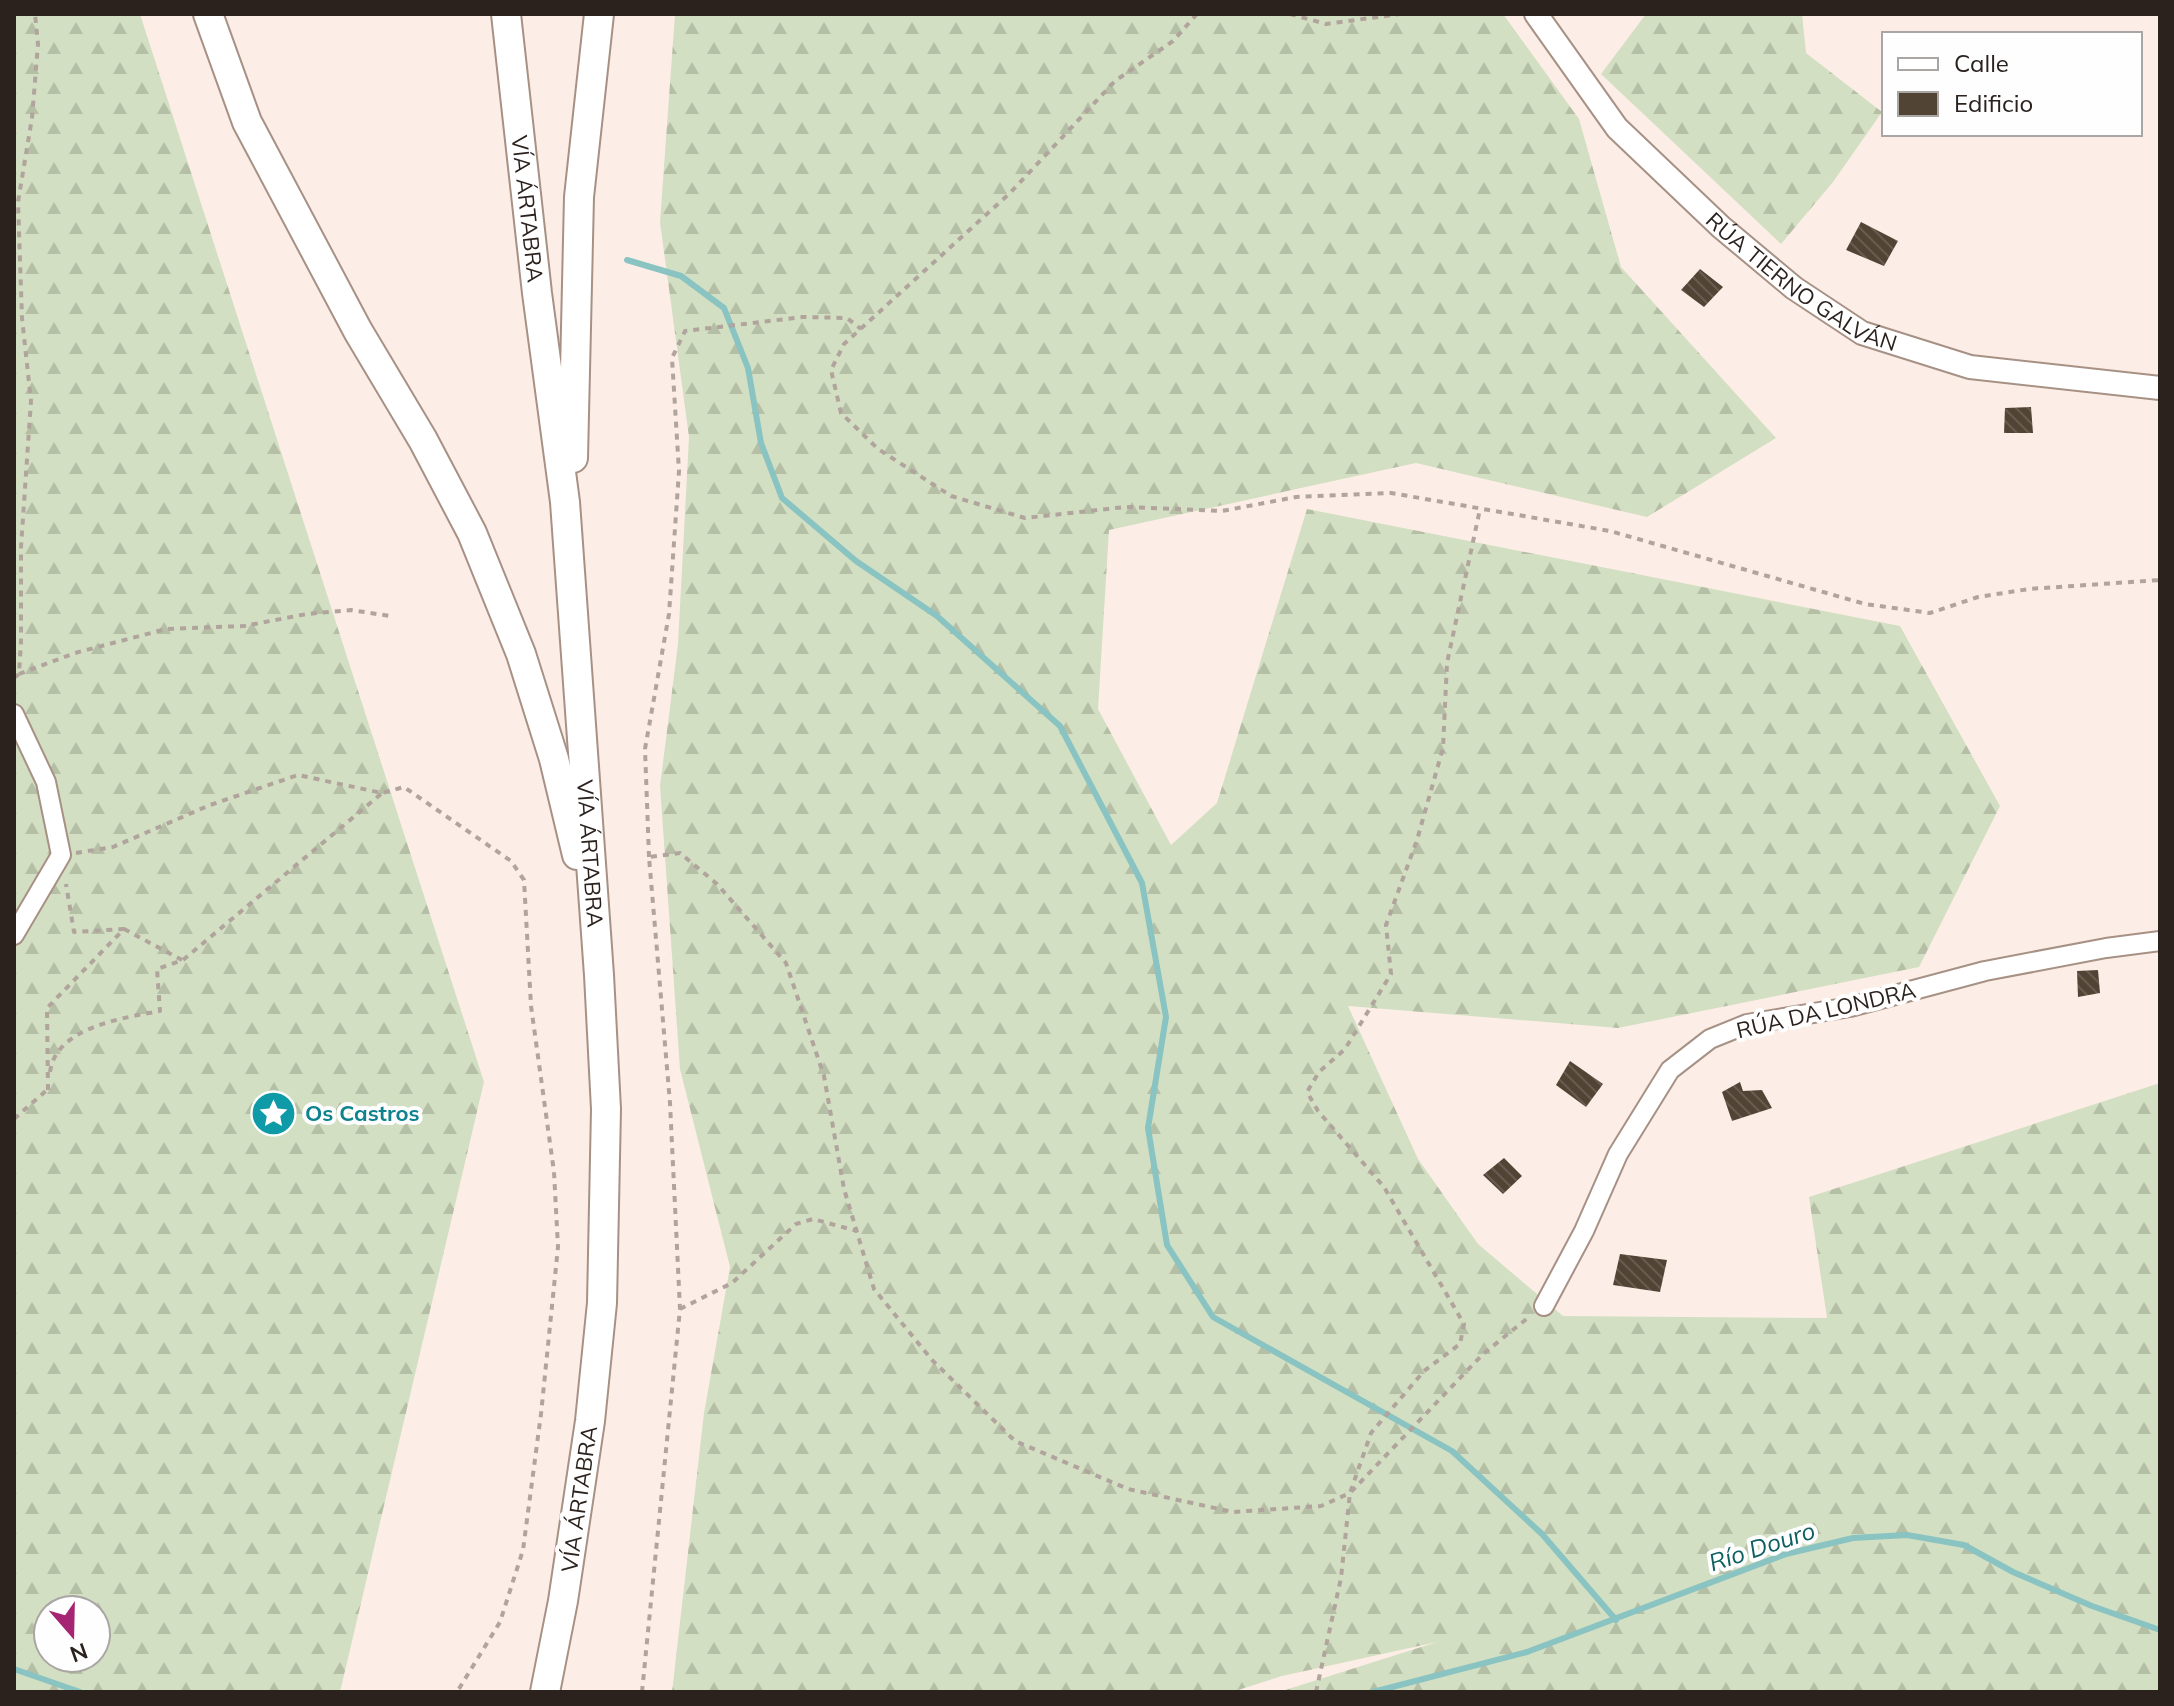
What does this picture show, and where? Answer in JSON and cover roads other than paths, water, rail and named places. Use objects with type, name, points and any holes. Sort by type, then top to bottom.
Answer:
[{"type":"highway","points":[[208,14],[247,122],[358,331],[423,440],[472,533],[521,654],[554,759],[579,863],[602,1031]]},
{"type":"highway","name":"VÍA ÁRTABRA","points":[[506,14],[537,293],[565,502],[606,1109],[602,1303],[590,1421],[563,1601],[545,1692]]},
{"type":"highway","points":[[565,502],[573,458],[579,197],[599,14]]},
{"type":"street","name":"RÚA TIERNO GALVÁN","points":[[1536,14],[1617,128],[1721,227],[1794,288],[1862,333],[1970,367],[2160,388]]},
{"type":"street","points":[[14,714],[46,782],[61,855],[14,935]]},
{"type":"street","name":"RÚA DA LONDRA","points":[[1544,1306],[1584,1231],[1618,1154],[1670,1070],[1710,1039],[1747,1024],[1850,1007],[1985,971],[2160,941]]},
{"type":"waterway","points":[[627,260],[681,276],[724,308],[748,368],[761,443],[782,498],[856,561],[937,616],[1060,726],[1142,883],[1166,1017],[1148,1128],[1167,1245],[1213,1317],[1452,1451],[1542,1534],[1616,1620]]},
{"type":"waterway","name":"Río Douro","points":[[1373,1692],[1527,1652],[1786,1554],[1853,1538],[1907,1535],[1964,1545],[2013,1572],[2092,1606],[2160,1630]]},
{"type":"waterway","name":"Río Douro","points":[[14,1669],[80,1692]]},
{"type":"place","name":"Os Castros","points":[[274,1113]]}]
